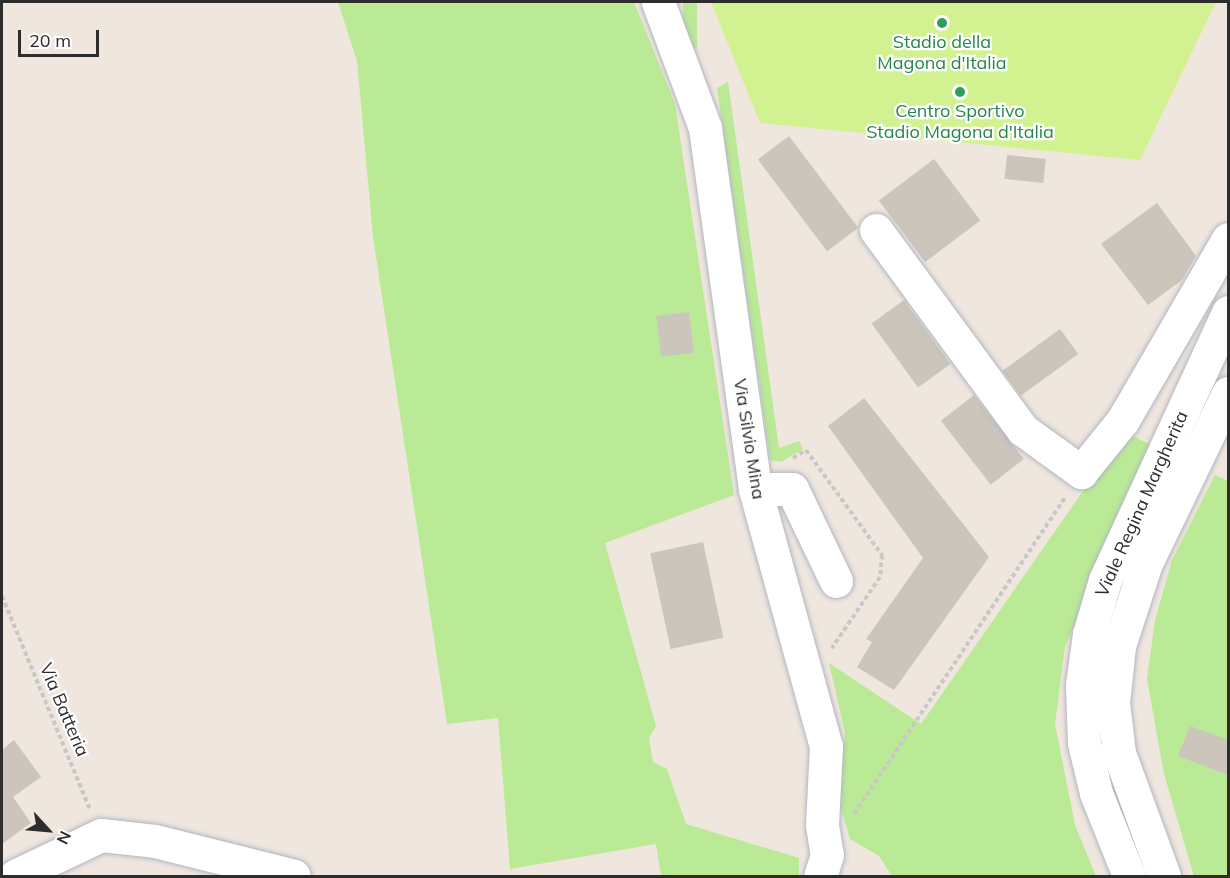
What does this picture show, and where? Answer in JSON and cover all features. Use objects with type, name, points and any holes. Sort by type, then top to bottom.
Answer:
[{"type":"street","name":"Via Silvio Mina","points":[[658,2],[705,128],[755,489],[826,746],[822,825],[829,869]]},
{"type":"street","points":[[876,230],[1023,430],[1081,472],[1123,420],[1228,239]]},
{"type":"street","name":"Viale Regina Margherita","points":[[1129,876],[1096,794],[1084,743],[1082,685],[1089,634],[1105,580],[1228,312]]},
{"type":"street","name":"Viale Regina Margherita","points":[[1164,876],[1119,753],[1113,703],[1119,646],[1146,563],[1228,393]]},
{"type":"street","points":[[755,489],[792,489],[836,581]]},
{"type":"street","points":[[15,876],[101,835],[155,841],[294,876]]},
{"type":"path","points":[[782,465],[806,450],[882,555],[880,577],[832,648]]},
{"type":"path","points":[[829,869],[1081,472]]},
{"type":"path","name":"Via Batteria","points":[[2,596],[101,835]]},
{"type":"green space","points":[[338,2],[634,2],[675,104],[734,495],[605,543],[656,726],[649,738],[653,762],[667,769],[686,824],[799,858],[799,876],[661,876],[656,844],[510,869],[498,718],[447,724],[373,237],[357,61]]},
{"type":"green space","points":[[683,2],[697,2],[697,48],[683,48]]},
{"type":"green space","name":"Centro Sportivo Stadio Magona d'Italia","points":[[711,2],[1216,2],[1140,160],[760,123]]},
{"type":"green space","points":[[728,82],[779,448],[799,441],[803,449],[781,462],[770,460],[717,88]]},
{"type":"green space","points":[[1124,432],[1153,446],[1065,647],[1055,724],[1075,825],[1096,876],[892,876],[879,856],[850,839],[839,802],[845,733],[829,663],[921,724]]},
{"type":"green space","points":[[1215,475],[1228,481],[1228,876],[1194,876],[1164,774],[1147,679],[1155,620],[1172,560]]},
{"type":"building","points":[[789,136],[858,228],[827,251],[758,159]]},
{"type":"building","points":[[1007,155],[1046,159],[1043,183],[1004,179]]},
{"type":"building","points":[[934,159],[980,220],[925,262],[879,201]]},
{"type":"building","points":[[1157,203],[1196,256],[1182,280],[1148,305],[1101,244]]},
{"type":"building","points":[[904,300],[950,364],[918,387],[872,324]]},
{"type":"building","points":[[689,312],[694,353],[661,357],[656,316]]},
{"type":"building","points":[[1060,329],[1078,354],[1021,396],[1003,371]]},
{"type":"building","points":[[974,395],[1024,459],[991,485],[941,421]]},
{"type":"building","points":[[864,398],[989,557],[894,690],[857,667],[872,642],[866,639],[923,558],[828,426]]},
{"type":"building","points":[[703,542],[723,638],[671,649],[650,553]]},
{"type":"building","points":[[1190,726],[1228,740],[1228,775],[1178,756]]},
{"type":"building","points":[[14,740],[41,777],[13,797],[31,823],[2,844],[2,750]]},
{"type":"place","name":"Stadio della Magona d'Italia","points":[[942,23]]},
{"type":"place","name":"Centro Sportivo Stadio Magona d'Italia","points":[[960,92]]}]
